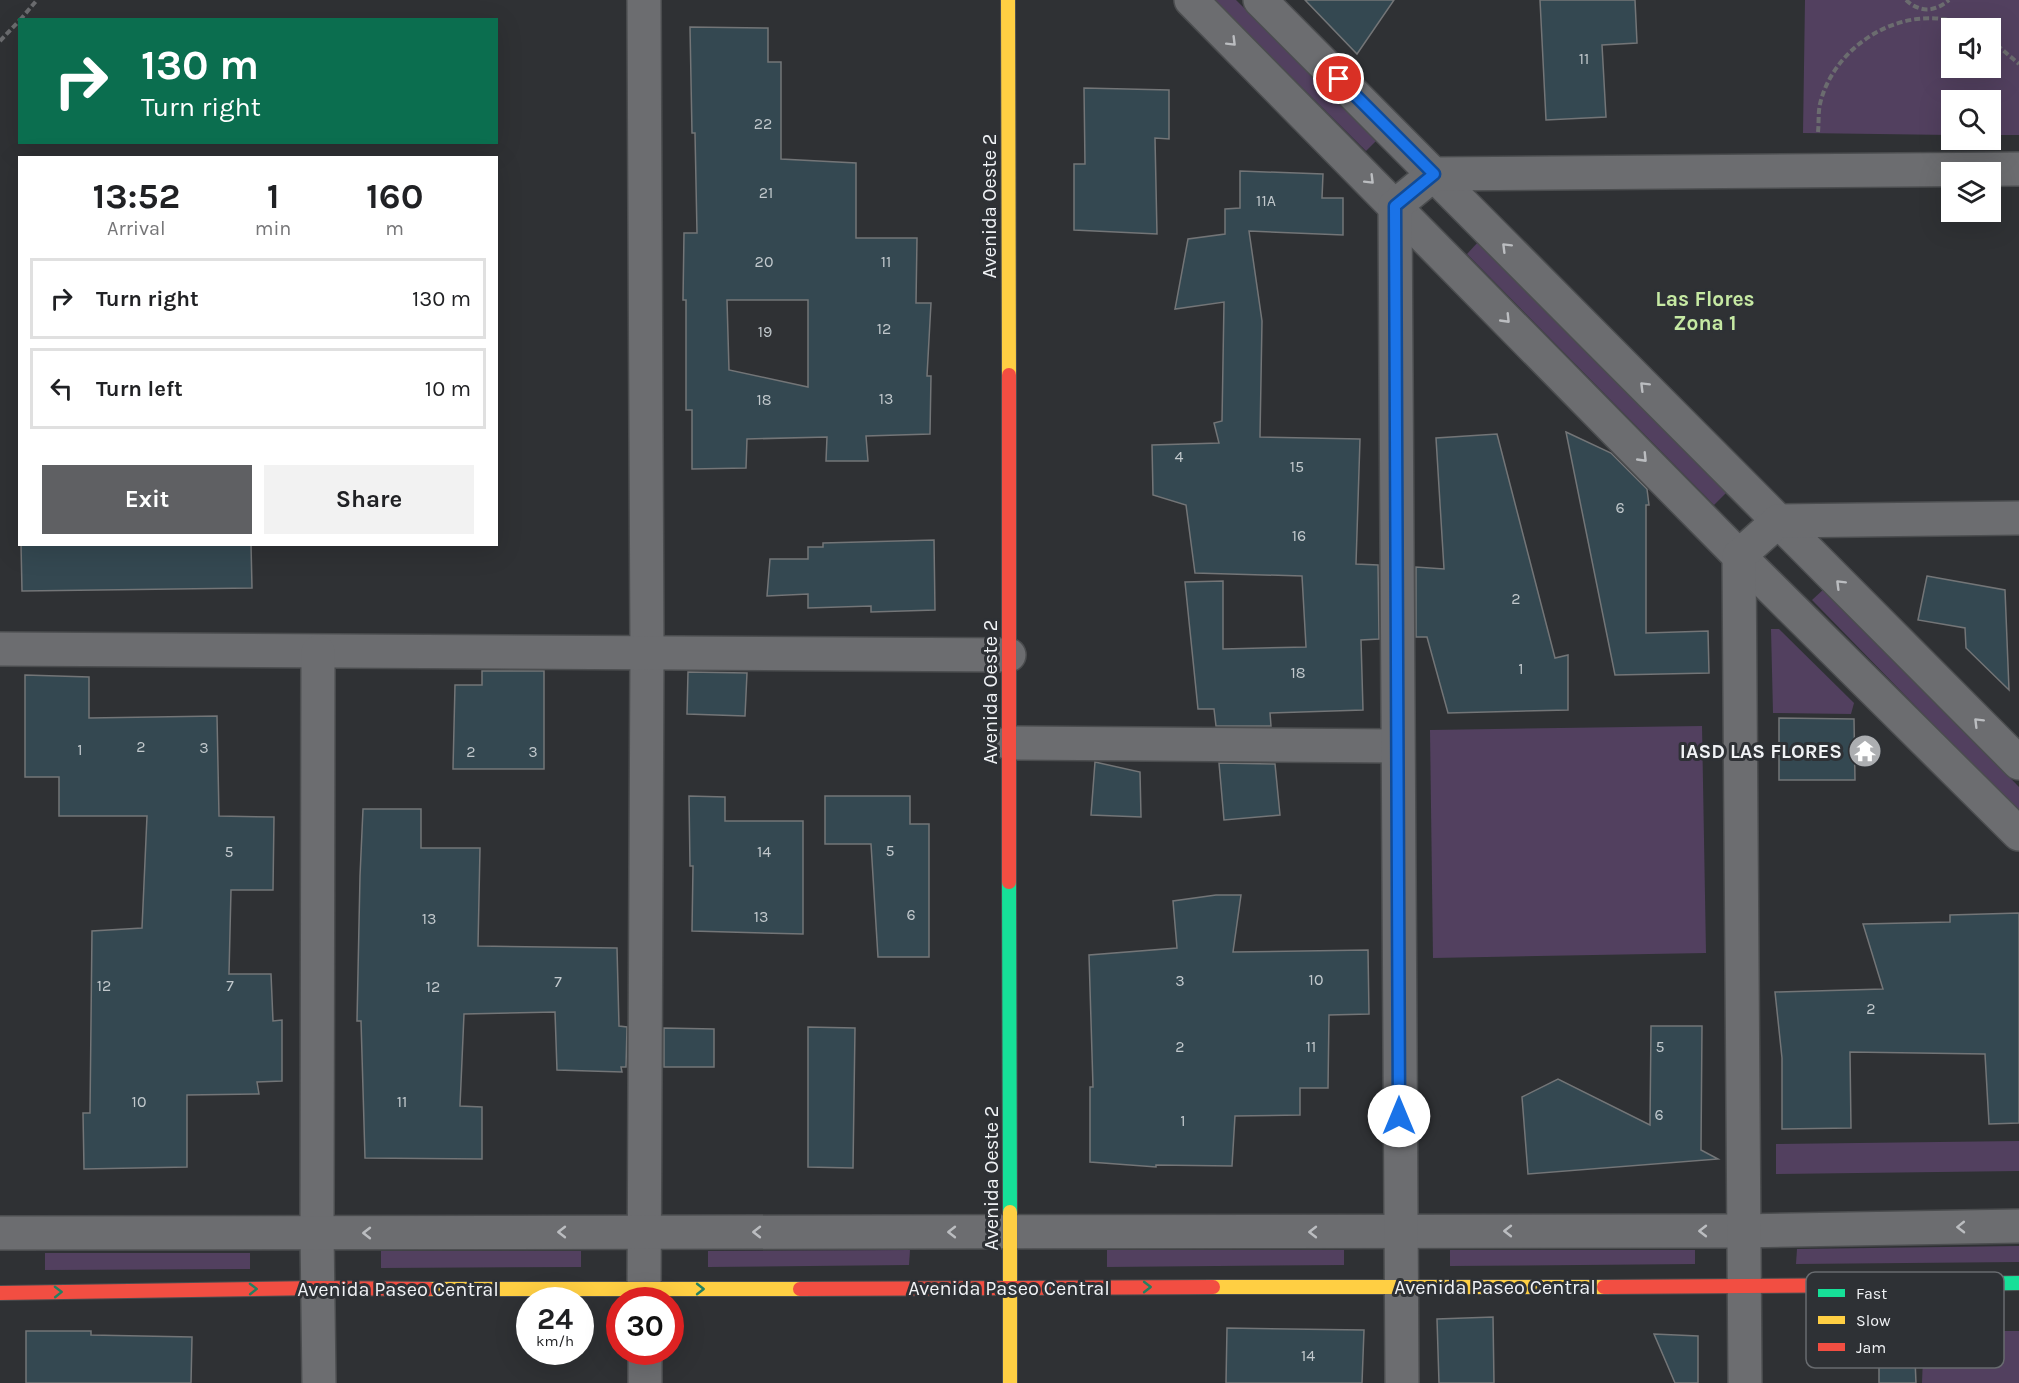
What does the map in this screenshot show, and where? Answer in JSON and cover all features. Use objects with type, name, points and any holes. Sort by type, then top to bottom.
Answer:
[{"type":"street","points":[[644,0],[647,652],[644,1287]]},
{"type":"street","name":"Avenida Oeste 2","points":[[1008,0],[1010,1383]]},
{"type":"street","points":[[1191,0],[1739,556],[2019,834]]},
{"type":"street","points":[[1260,0],[2019,763]]},
{"type":"street","points":[[1395,206],[1434,174],[2019,169]]},
{"type":"street","points":[[1395,206],[1402,1383]]},
{"type":"street","points":[[1745,1383],[1739,556],[1778,521],[2019,518]]},
{"type":"street","points":[[0,650],[1010,655]]},
{"type":"street","points":[[318,652],[319,1383]]},
{"type":"street","points":[[1010,743],[1397,746]]},
{"type":"street","points":[[0,1233],[1743,1231],[2019,1226]]},
{"type":"street","name":"Avenida Paseo Central","points":[[2004,1283],[2019,1283]]},
{"type":"street","name":"Avenida Paseo Central","points":[[684,1294],[1010,1287],[1806,1286]]},
{"type":"street","name":"Avenida Paseo Central","points":[[0,1293],[318,1288],[606,1294]]},
{"type":"street","points":[[645,1365],[645,1383]]},
{"type":"path","points":[[22,18],[37,0]]},
{"type":"path","points":[[1906,0],[1915,8],[1924,10],[1941,6],[1949,0]]},
{"type":"path","points":[[1924,10],[1924,19]]},
{"type":"path","points":[[1818,139],[1820,105],[1827,84],[1851,51],[1882,29],[1903,22],[1941,19]]},
{"type":"path","points":[[0,41],[18,22]]},
{"type":"path","points":[[2001,48],[2019,64]]},
{"type":"shaded area","points":[[1214,0],[1236,0],[1377,140],[1366,151]]},
{"type":"shaded area","points":[[1805,0],[2019,0],[2019,135],[2001,135],[2001,90],[1941,90],[1941,135],[1803,133]]},
{"type":"shaded area","points":[[1479,241],[1727,492],[1714,505],[1467,254]]},
{"type":"shaded area","points":[[1825,588],[2019,787],[2019,812],[1812,600]]},
{"type":"shaded area","points":[[1771,629],[1779,629],[1854,703],[1851,714],[1773,713]]},
{"type":"shaded area","points":[[1702,726],[1706,953],[1433,958],[1430,730]]},
{"type":"shaded area","points":[[2019,1141],[2019,1171],[1776,1174],[1776,1144]]},
{"type":"shaded area","points":[[2019,1246],[2019,1262],[1796,1264],[1797,1249]]},
{"type":"shaded area","points":[[910,1250],[909,1265],[708,1267],[708,1251]]},
{"type":"shaded area","points":[[1107,1250],[1344,1250],[1344,1265],[1107,1267]]},
{"type":"shaded area","points":[[1450,1250],[1695,1250],[1695,1264],[1450,1266]]},
{"type":"shaded area","points":[[381,1251],[581,1251],[581,1267],[381,1268]]},
{"type":"shaded area","points":[[45,1253],[250,1253],[250,1269],[45,1270]]},
{"type":"shaded area","points":[[2004,1331],[2019,1331],[2019,1383],[1922,1383],[1923,1368],[2004,1368]]},
{"type":"building","points":[[1305,0],[1394,0],[1357,54]]},
{"type":"building","points":[[1540,0],[1635,0],[1637,43],[1602,45],[1606,117],[1546,120]]},
{"type":"building","points":[[690,27],[768,28],[768,62],[781,62],[781,159],[856,163],[856,238],[917,238],[916,303],[931,303],[927,376],[931,376],[930,434],[866,436],[868,461],[826,461],[827,437],[747,439],[746,468],[692,469],[692,410],[686,410],[686,300],[683,300],[684,233],[697,233],[695,133],[692,133]],"holes":[[[727,300],[808,300],[808,387],[729,370]]]},
{"type":"building","points":[[1084,88],[1169,90],[1169,139],[1155,138],[1157,234],[1074,230],[1074,164],[1085,164]]},
{"type":"building","points":[[1240,171],[1323,174],[1322,198],[1343,198],[1343,235],[1249,231],[1262,321],[1260,437],[1360,439],[1356,564],[1378,565],[1379,639],[1361,640],[1363,710],[1270,713],[1271,726],[1216,726],[1214,709],[1198,709],[1185,582],[1223,581],[1223,649],[1306,647],[1302,576],[1195,573],[1186,505],[1153,495],[1152,445],[1219,443],[1214,423],[1222,421],[1224,302],[1175,309],[1188,239],[1225,234],[1225,209],[1240,208]]},
{"type":"building","points":[[1566,432],[1611,453],[1647,489],[1649,505],[1646,505],[1646,633],[1708,631],[1709,673],[1615,675]]},
{"type":"building","points":[[1497,434],[1555,658],[1568,655],[1568,710],[1448,713],[1427,637],[1416,637],[1416,567],[1444,569],[1436,438]]},
{"type":"building","points":[[934,540],[935,610],[871,612],[871,606],[808,608],[808,594],[767,596],[770,559],[808,559],[808,547],[823,547],[823,543]]},
{"type":"building","points":[[21,546],[251,546],[252,588],[22,591]]},
{"type":"building","points":[[1927,576],[2005,590],[2009,690],[1966,648],[1965,628],[1918,620]]},
{"type":"building","points":[[482,671],[544,671],[544,769],[453,769],[455,685],[482,685]]},
{"type":"building","points":[[688,672],[747,673],[745,716],[687,714]]},
{"type":"building","points":[[25,675],[89,677],[89,718],[217,716],[219,816],[274,817],[273,890],[231,890],[229,974],[271,974],[273,1021],[282,1020],[282,1081],[257,1082],[259,1094],[187,1095],[187,1167],[84,1169],[83,1113],[90,1113],[92,931],[142,928],[147,816],[59,816],[59,777],[25,777]]},
{"type":"building","points":[[1779,718],[1854,719],[1855,780],[1779,780]]},
{"type":"building","points":[[1095,762],[1140,772],[1141,817],[1091,815]]},
{"type":"building","points":[[1219,763],[1275,764],[1280,815],[1224,820]]},
{"type":"building","points":[[689,796],[725,797],[725,821],[803,821],[803,934],[692,931],[693,866],[690,866]]},
{"type":"building","points":[[825,796],[910,796],[910,824],[929,824],[929,957],[878,957],[871,844],[825,844]]},
{"type":"building","points":[[363,809],[421,809],[421,848],[480,848],[478,946],[617,948],[619,1026],[627,1027],[626,1067],[621,1067],[622,1072],[557,1070],[555,1012],[464,1014],[460,1106],[482,1107],[482,1159],[365,1158],[361,1021],[357,1021]]},
{"type":"building","points":[[1216,895],[1241,895],[1233,952],[1368,950],[1369,1014],[1329,1015],[1328,1088],[1300,1088],[1300,1115],[1235,1116],[1232,1166],[1156,1165],[1156,1167],[1090,1162],[1090,1087],[1093,1087],[1089,955],[1177,948],[1173,901]]},
{"type":"building","points":[[2019,913],[2019,1123],[1989,1124],[1985,1054],[1850,1052],[1851,1128],[1782,1129],[1782,1058],[1775,992],[1883,989],[1863,924],[1950,922],[1950,915]]},
{"type":"building","points":[[1651,1026],[1702,1026],[1701,1150],[1718,1159],[1528,1174],[1522,1097],[1558,1079],[1650,1125]]},
{"type":"building","points":[[808,1027],[855,1028],[853,1168],[808,1167]]},
{"type":"building","points":[[664,1028],[714,1029],[714,1067],[664,1067]]},
{"type":"building","points":[[1493,1317],[1494,1383],[1439,1383],[1437,1319]]},
{"type":"building","points":[[1227,1328],[1364,1330],[1362,1383],[1226,1383]]},
{"type":"building","points":[[26,1331],[91,1331],[91,1335],[192,1337],[191,1383],[26,1383]]},
{"type":"building","points":[[1654,1334],[1698,1336],[1698,1383],[1675,1383]]},
{"type":"building","points":[[1879,1368],[1915,1368],[1916,1383],[1879,1383]]},
{"type":"traffic: fast","points":[[1009,882],[1010,1212]]},
{"type":"traffic: fast","points":[[2004,1283],[2019,1283]]},
{"type":"traffic: slow","points":[[1008,0],[1009,375]]},
{"type":"traffic: slow","points":[[1010,1212],[1010,1383]]},
{"type":"traffic: slow","points":[[1213,1287],[1604,1287]]},
{"type":"traffic: slow","points":[[429,1289],[800,1289]]},
{"type":"traffic: jam","points":[[1009,375],[1009,882]]},
{"type":"traffic: jam","points":[[1604,1287],[1806,1286]]},
{"type":"traffic: jam","points":[[800,1289],[1213,1287]]},
{"type":"traffic: jam","points":[[0,1293],[318,1288],[429,1289]]},
{"type":"place","name":"IASD LAS FLORES","points":[[1865,751]]},
{"type":"district","name":"Las Flores Zona 1","points":[[1705,311]]},
{"type":"route","points":[[1339,79],[1434,174],[1395,206],[1399,1116]]}]
